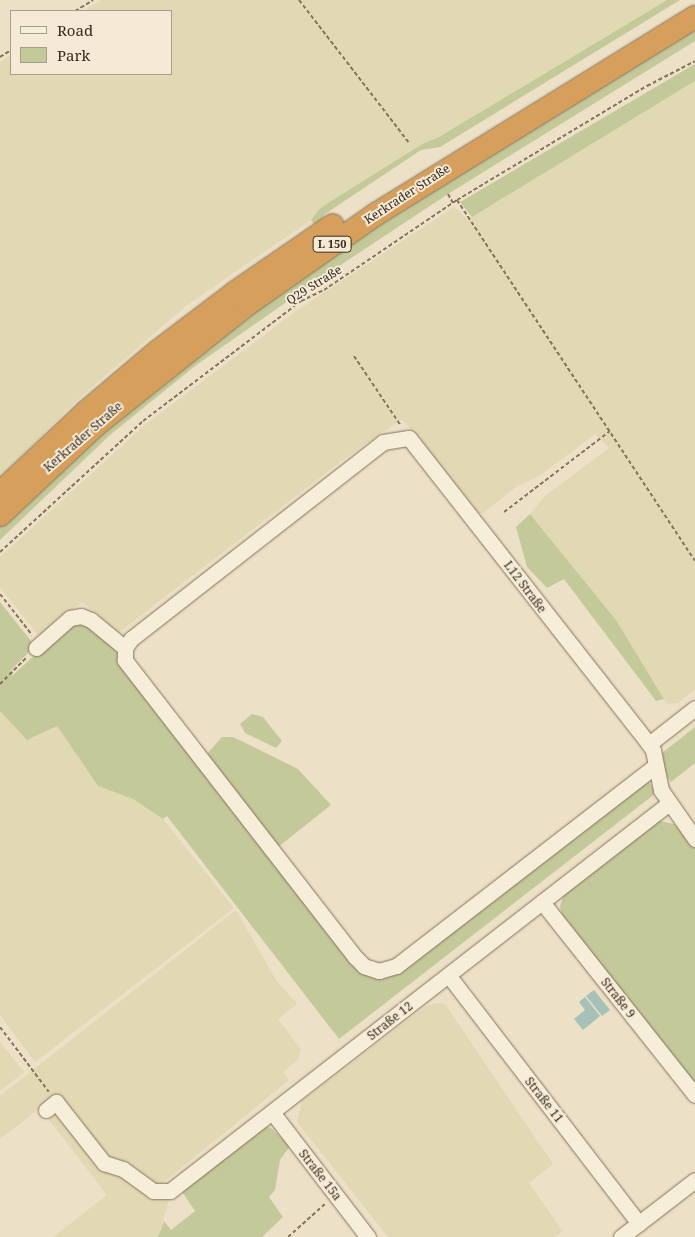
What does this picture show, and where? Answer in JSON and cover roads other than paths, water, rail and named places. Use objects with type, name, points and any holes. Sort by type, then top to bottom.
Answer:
[{"type":"highway","name":"Kerkrader Straße","points":[[0,493],[86,412],[237,291],[374,197],[695,0]]},
{"type":"highway","name":"Kerkrader Straße","points":[[0,515],[96,424],[248,304],[376,214],[695,16]]},
{"type":"street","name":"L12 Straße","points":[[125,648],[131,639],[383,442],[404,438],[649,744]]},
{"type":"street","points":[[38,646],[70,618],[81,616],[91,620],[125,648],[125,660],[355,957],[364,966],[379,971],[396,966],[655,766]]},
{"type":"street","points":[[695,708],[649,744],[668,804],[695,839]]},
{"type":"street","name":"Straße 12","points":[[51,1106],[104,1163],[123,1169],[153,1191],[170,1191],[668,804]]},
{"type":"street","name":"Straße 9","points":[[542,902],[695,1095]]},
{"type":"street","name":"Straße 11","points":[[449,976],[639,1224]]},
{"type":"street","name":"Straße 15a","points":[[272,1112],[368,1237]]},
{"type":"street","points":[[621,1237],[695,1180]]},
{"type":"water","points":[[594,990],[610,1010],[602,1016],[586,996]]},
{"type":"water","points":[[585,997],[600,1016],[583,1030],[574,1019],[585,1010],[579,1002]]}]
